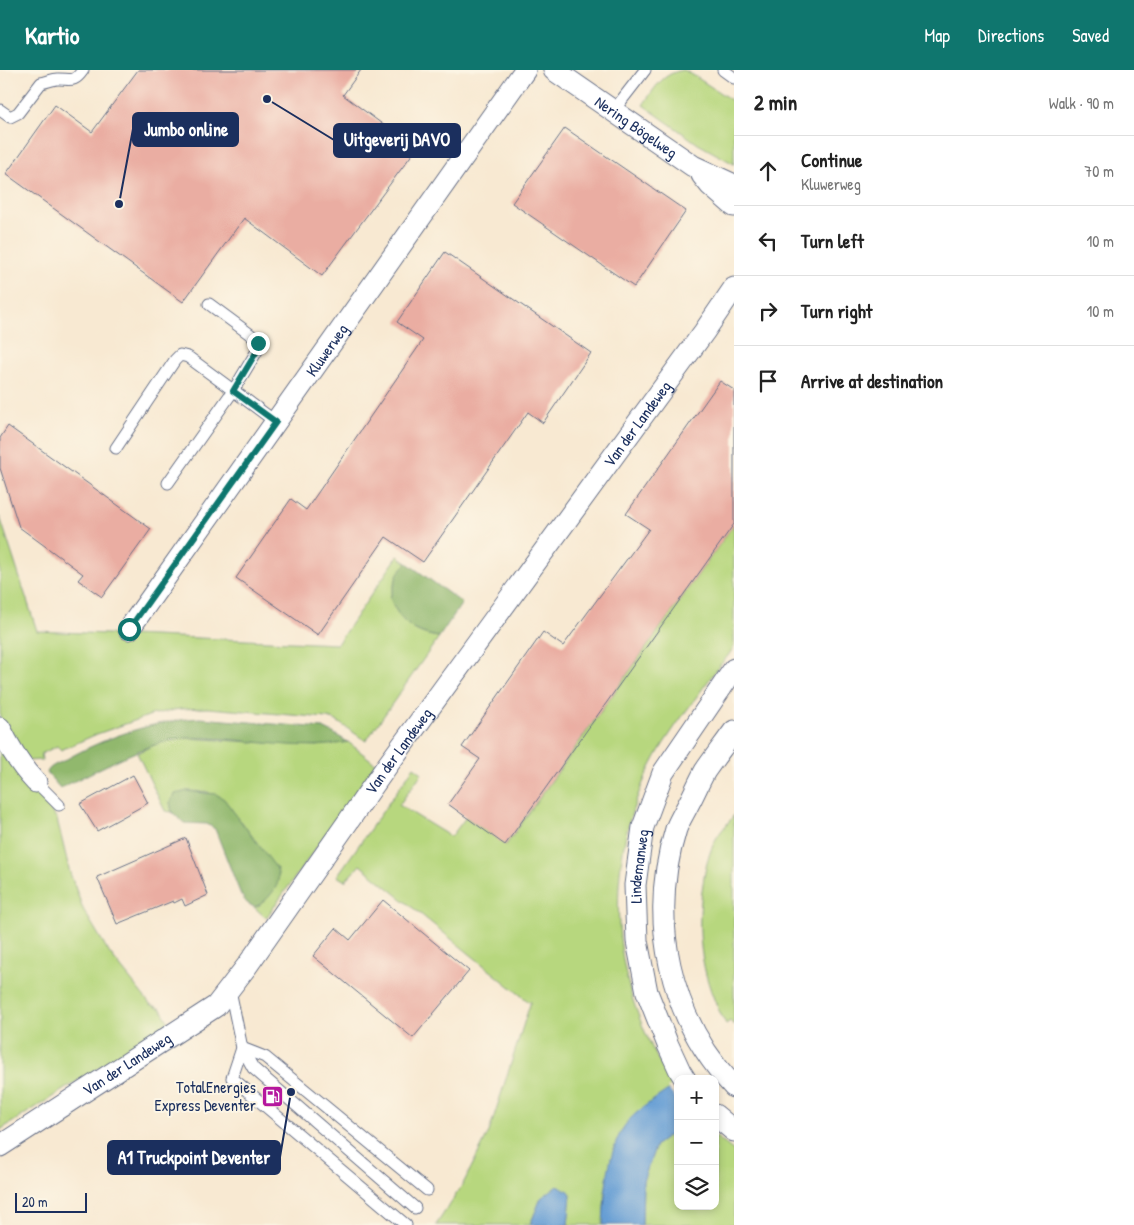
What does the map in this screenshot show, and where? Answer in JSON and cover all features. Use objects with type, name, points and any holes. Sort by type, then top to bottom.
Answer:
[{"type":"street","name":"Kluwerweg","points":[[129,629],[525,70]]},
{"type":"street","name":"Nering Bögelweg","points":[[554,70],[693,166],[734,185]]},
{"type":"street","name":"Nering Bögelweg","points":[[693,166],[710,185],[734,206]]},
{"type":"street","name":"Van der Landeweg","points":[[0,1146],[216,1006],[230,990],[387,766],[734,288]]},
{"type":"street","name":"Lindemanweg","points":[[683,1075],[659,1025],[647,992],[636,941],[635,911],[638,862],[643,827],[663,773],[734,669]]},
{"type":"street","points":[[0,728],[6,741],[36,782]]},
{"type":"street","name":"Lindemanweg","points":[[734,731],[705,772],[676,828],[665,875],[663,906],[667,959],[690,1024],[705,1051],[734,1086]]},
{"type":"street","points":[[719,1118],[734,1131]]},
{"type":"lane","points":[[1,112],[10,117],[18,113],[41,82],[58,79],[70,81],[83,70]]},
{"type":"lane","points":[[614,110],[645,70]]},
{"type":"lane","points":[[723,70],[734,78]]},
{"type":"lane","points":[[168,483],[233,391],[257,351],[258,343],[251,335],[209,304]]},
{"type":"lane","points":[[116,448],[180,355],[188,357],[276,422]]},
{"type":"lane","points":[[36,782],[59,805]]},
{"type":"lane","points":[[230,990],[242,1048],[253,1068],[416,1208]]},
{"type":"lane","points":[[242,1048],[265,1057],[427,1190]]},
{"type":"lane","points":[[242,1048],[232,1078],[406,1225]]},
{"type":"green space","points":[[684,70],[734,102],[734,164],[698,144],[643,105],[660,82],[670,74]]},
{"type":"green space","points":[[0,517],[37,631],[337,644],[398,556],[407,563],[398,573],[390,598],[394,606],[408,625],[422,633],[439,637],[366,741],[335,720],[327,718],[208,708],[179,709],[151,715],[97,734],[61,750],[57,746],[41,754],[42,760],[27,761],[15,747],[0,717]]},
{"type":"green space","points":[[734,524],[734,645],[670,734],[648,772],[636,802],[627,833],[621,865],[619,930],[631,994],[649,1042],[673,1087],[633,1116],[613,1153],[605,1192],[603,1225],[568,1225],[571,1195],[541,1198],[530,1225],[436,1225],[463,1184],[489,1132],[531,1001],[529,1002],[360,865],[345,881],[337,876],[414,767],[422,773],[399,805],[451,837],[466,817],[506,845]]},
{"type":"green space","points":[[407,563],[462,603],[439,637],[421,633],[408,625],[398,614],[390,598],[398,573]]},
{"type":"green space","points":[[200,718],[323,728],[348,742],[309,746],[228,739],[188,738],[157,744],[140,750],[60,788],[47,773],[54,765],[113,737],[165,723]]},
{"type":"green space","points":[[187,738],[317,746],[348,742],[376,764],[266,918],[254,907],[259,906],[252,837],[242,822],[208,792],[187,791],[170,802],[172,812],[165,811],[137,753],[159,743]]},
{"type":"green space","points":[[0,741],[57,819],[70,873],[83,909],[110,954],[150,1004],[161,1009],[169,1023],[0,1130]]},
{"type":"green space","points":[[187,791],[216,794],[224,799],[277,869],[277,885],[261,904],[254,907],[247,903],[241,895],[215,829],[207,824],[184,823],[172,812],[170,802],[175,794]]},
{"type":"green space","points":[[734,815],[734,1025],[730,1021],[726,1024],[711,992],[706,976],[701,943],[700,909],[709,855],[718,836]]},
{"type":"green space","points":[[674,1132],[674,1210],[719,1210],[719,1139],[734,1151],[734,1225],[642,1225],[643,1181],[656,1145]]},
{"type":"water","points":[[674,1086],[674,1132],[656,1145],[643,1181],[642,1225],[603,1225],[609,1167],[618,1138],[625,1125],[634,1115]]},
{"type":"water","points":[[557,1186],[569,1191],[571,1195],[568,1225],[530,1225],[541,1198]]},
{"type":"pier","points":[[734,1039],[734,1088],[719,1100],[719,1075],[686,1075]]},
{"type":"pier","points":[[674,1084],[674,1096],[667,1088]]},
{"type":"building","points":[[138,70],[361,70],[343,95],[416,149],[322,276],[244,218],[183,302],[6,174],[55,105],[92,132]]},
{"type":"building","points":[[565,128],[686,211],[634,287],[512,203]]},
{"type":"building","points":[[445,252],[591,353],[543,423],[528,412],[423,562],[386,537],[318,635],[236,578],[291,499],[306,510],[423,340],[397,322]]},
{"type":"building","points":[[720,381],[734,390],[734,524],[505,845],[448,804],[480,759],[462,747],[543,632],[563,646],[649,529],[626,514]]},
{"type":"building","points":[[8,426],[151,529],[102,597],[78,580],[83,574],[19,527],[0,468],[0,438]]},
{"type":"building","points":[[133,775],[148,803],[97,831],[80,804]]},
{"type":"building","points":[[186,838],[208,895],[185,906],[182,899],[174,903],[173,901],[117,924],[97,877]]},
{"type":"building","points":[[383,900],[469,971],[413,1038],[313,956],[336,928],[350,940]]},
{"type":"place","name":"Uitgeverij DAVO","points":[[267,99]]},
{"type":"place","name":"Jumbo online","points":[[119,204]]},
{"type":"place","name":"A1 Truckpoint Deventer","points":[[291,1092]]},
{"type":"place","name":"TotalEnergies Express Deventer","points":[[272,1096]]},
{"type":"route","points":[[129,629],[276,422],[233,391],[257,351],[258,343]]}]
